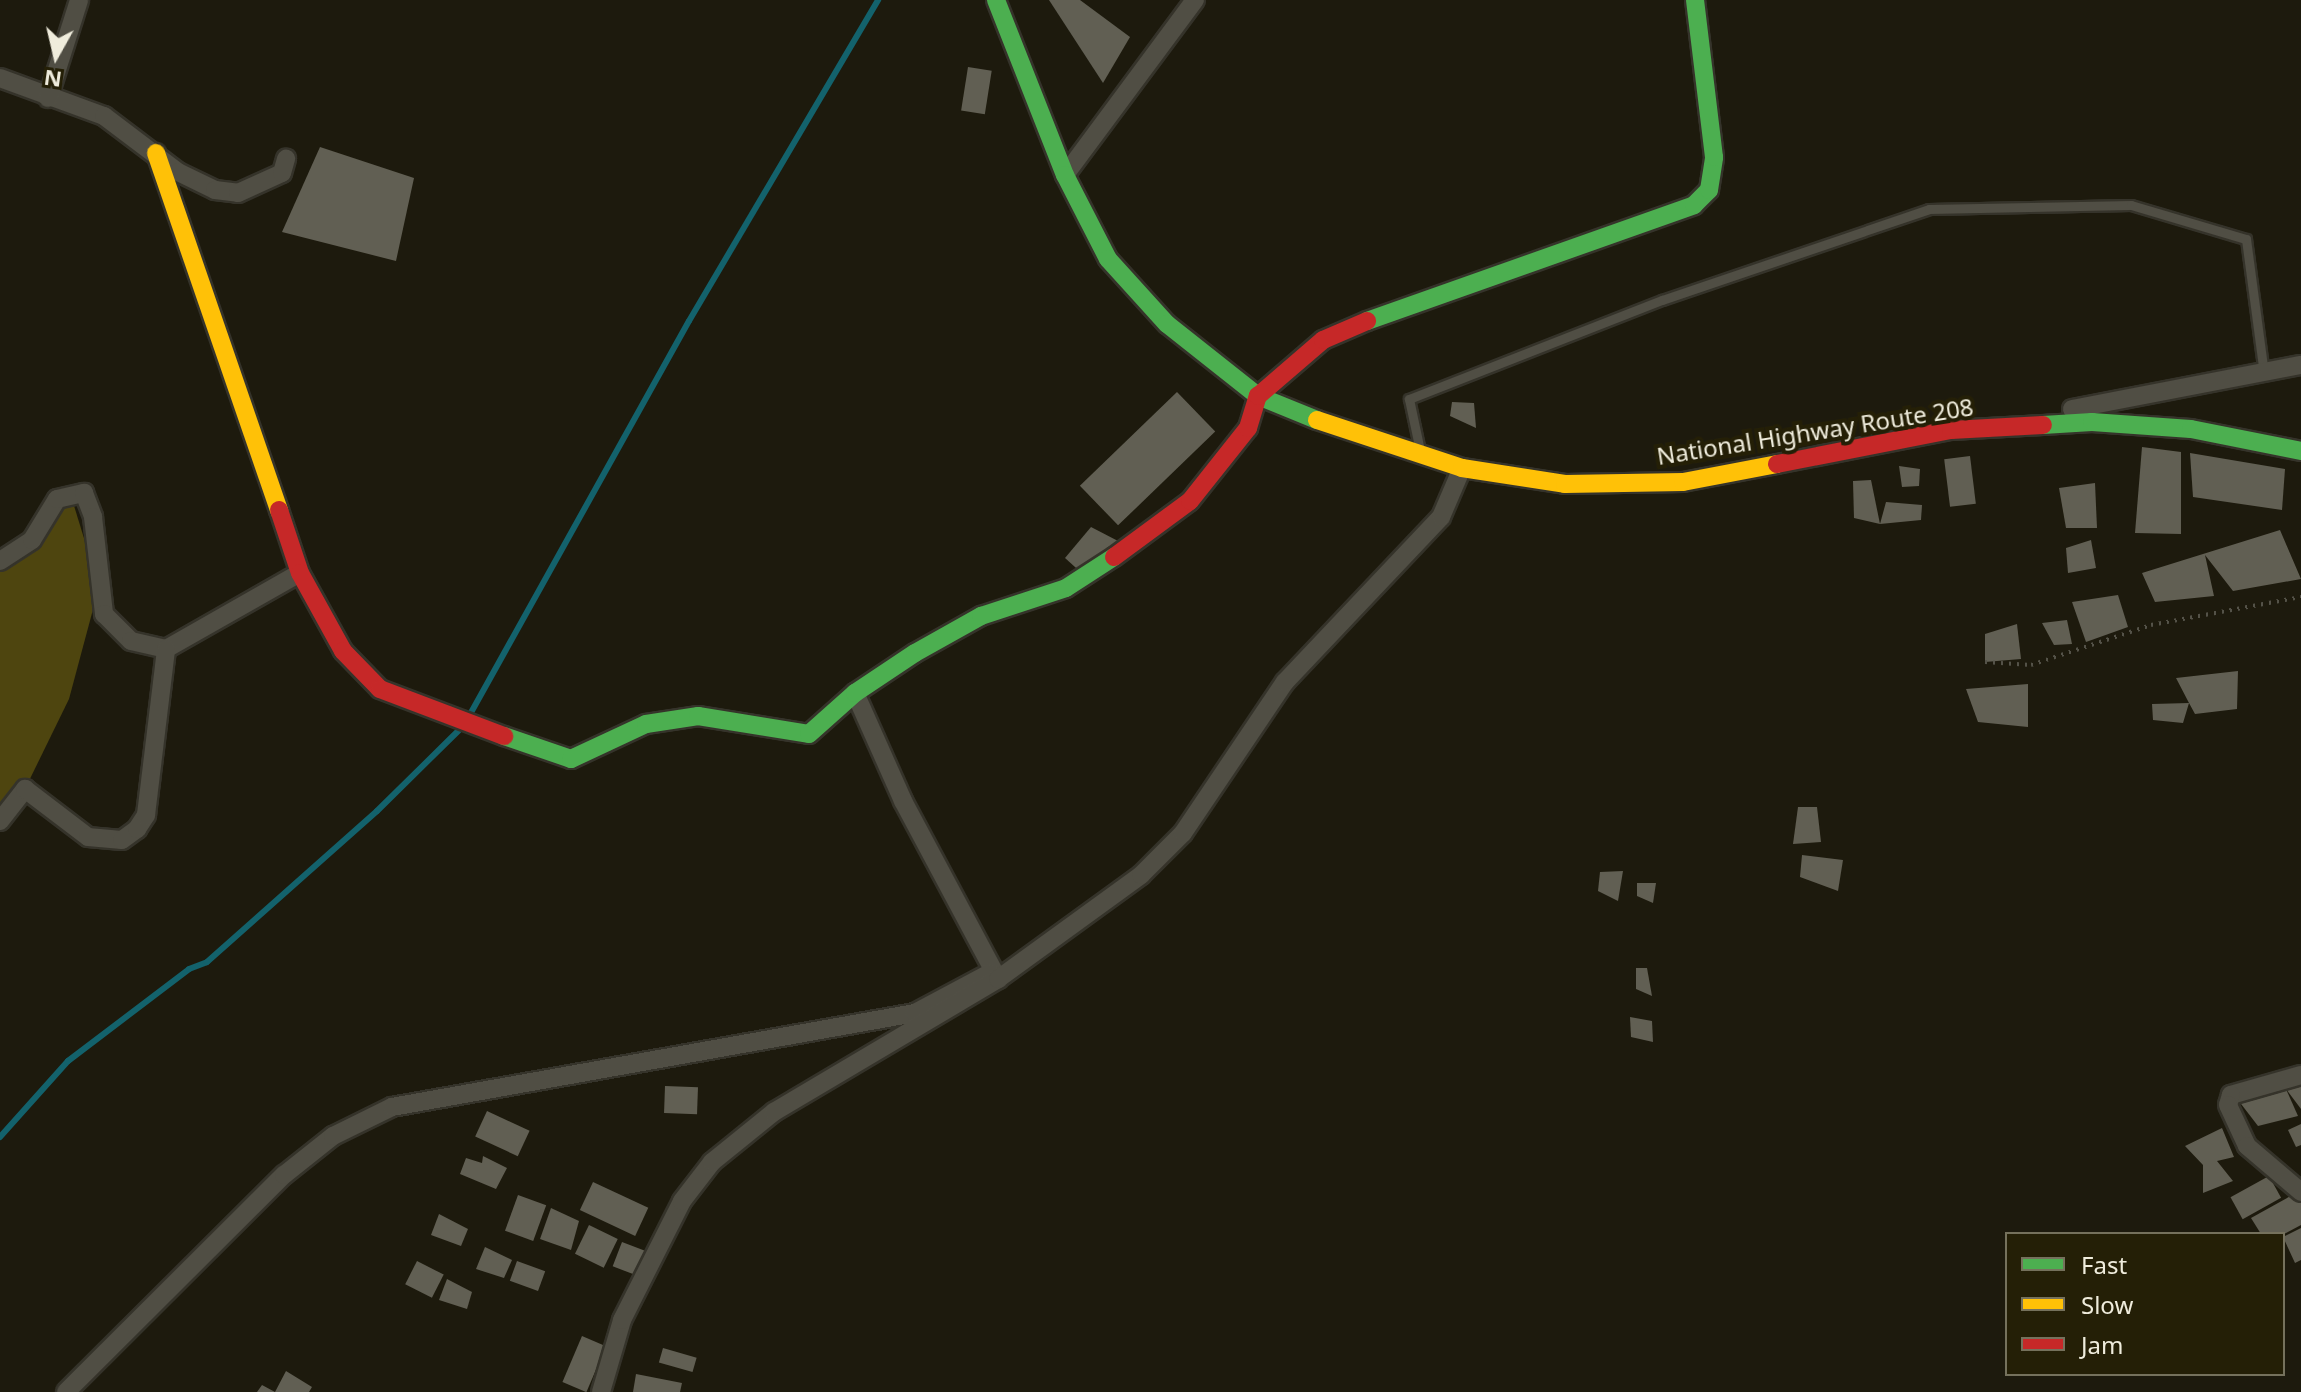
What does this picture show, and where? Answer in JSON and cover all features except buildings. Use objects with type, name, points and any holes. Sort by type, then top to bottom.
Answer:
[{"type":"main road","name":"National Highway Route 208","points":[[996,0],[1065,175],[1108,259],[1167,324],[1258,396],[1421,456],[1462,468],[1565,484],[1683,482],[1951,430],[2092,422],[2191,429],[2301,451]]},
{"type":"main road","points":[[156,153],[300,573],[343,651],[380,689],[571,759],[646,724],[698,716],[730,717],[809,734],[855,693],[981,616],[1066,588],[1145,537],[1190,501],[1248,428],[1258,396],[1323,340],[1379,315],[1694,205],[1709,190],[1714,157],[1695,0]]},
{"type":"street","points":[[48,98],[79,0]]},
{"type":"street","points":[[1065,175],[1195,0]]},
{"type":"street","points":[[0,78],[104,116],[215,190],[238,193],[282,173],[286,159]]},
{"type":"street","points":[[1951,430],[2301,365]]},
{"type":"street","points":[[601,1392],[622,1320],[682,1201],[712,1162],[774,1112],[995,975],[1141,875],[1183,833],[1285,682],[1441,517],[1462,468]]},
{"type":"street","points":[[0,561],[32,540],[57,499],[84,493],[93,517],[104,614],[131,641],[166,649],[300,573]]},
{"type":"street","points":[[0,821],[25,789],[88,837],[122,840],[137,829],[146,815],[166,649]]},
{"type":"street","points":[[855,693],[903,801],[995,975]]},
{"type":"street","points":[[66,1392],[284,1175],[333,1136],[392,1107],[915,1013],[995,975]]},
{"type":"street","points":[[2301,1075],[2231,1095],[2228,1105],[2247,1146],[2301,1192]]},
{"type":"lane","points":[[1421,456],[1409,399],[1662,300],[1929,209],[2131,205],[2246,239],[2264,374]]},
{"type":"path","points":[[1985,662],[2031,665],[2151,625],[2301,597]]},
{"type":"shaded area","points":[[71,496],[99,587],[69,699],[25,789],[0,818],[0,553]]},
{"type":"waterway","points":[[468,718],[689,321],[878,0]]},
{"type":"waterway","points":[[0,1137],[68,1061],[189,969],[207,962],[377,811],[459,730]]},
{"type":"traffic: fast","points":[[996,0],[1065,175],[1108,259],[1167,324],[1258,396],[1317,420]]},
{"type":"traffic: fast","points":[[1367,321],[1694,205],[1709,190],[1714,157],[1695,0]]},
{"type":"traffic: fast","points":[[2043,425],[2092,422],[2191,429],[2301,451]]},
{"type":"traffic: fast","points":[[504,736],[571,759],[646,724],[698,716],[809,734],[855,693],[915,653],[981,616],[1066,588],[1114,557]]},
{"type":"traffic: slow","points":[[156,153],[279,510]]},
{"type":"traffic: slow","points":[[1317,420],[1462,468],[1565,484],[1683,482],[1777,464]]},
{"type":"traffic: jam","points":[[1114,557],[1190,501],[1248,428],[1258,396],[1323,340],[1367,321]]},
{"type":"traffic: jam","points":[[1777,464],[1951,430],[2043,425]]},
{"type":"traffic: jam","points":[[279,510],[300,573],[343,651],[380,689],[504,736]]}]
